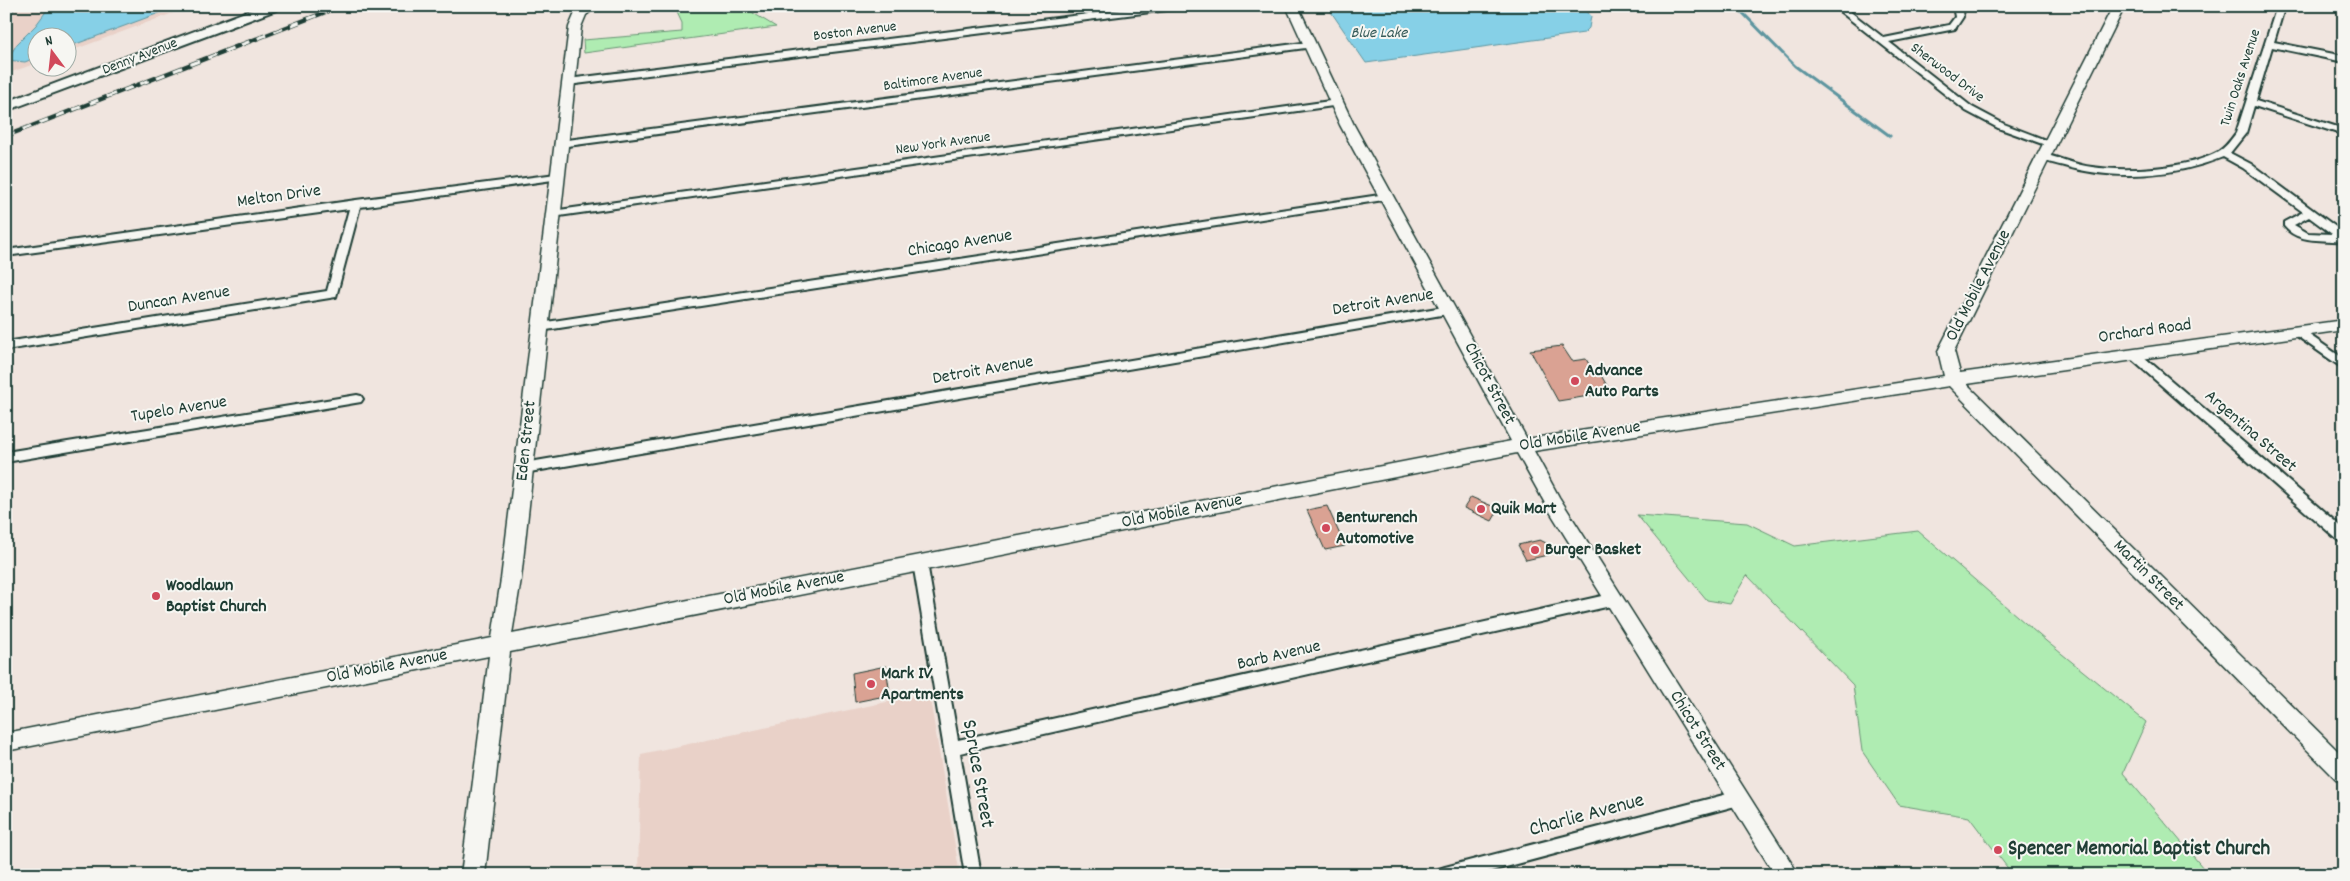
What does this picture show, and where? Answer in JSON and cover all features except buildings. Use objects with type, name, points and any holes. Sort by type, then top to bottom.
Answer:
[{"type":"main road","points":[[6,10],[9,6]]},
{"type":"main road","points":[[6,92],[237,6]]},
{"type":"main road","name":"Denny Avenue","points":[[6,107],[274,6]]},
{"type":"main road","name":"Chicot Street","points":[[1292,6],[1337,103],[1386,197],[1553,502],[1788,875]]},
{"type":"main road","name":"Old Mobile Avenue","points":[[6,742],[1522,446],[1953,380],[1946,351],[2119,6]]},
{"type":"main road","name":"Eden Street","points":[[473,875],[524,468],[556,177],[575,27],[578,18],[588,8]]},
{"type":"main road","name":"Orchard Road","points":[[1953,380],[2344,325]]},
{"type":"main road","name":"Martin Street","points":[[1953,380],[2344,772]]},
{"type":"street","name":"Boston Avenue","points":[[568,82],[1174,6]]},
{"type":"street","name":"Sherwood Drive","points":[[1837,6],[1977,114],[2018,133],[2051,144]]},
{"type":"street","points":[[1882,41],[1952,27],[1959,17],[1957,6]]},
{"type":"street","name":"Twin Oaks Avenue","points":[[2044,157],[2094,170],[2121,172],[2194,164],[2223,153],[2235,142],[2241,133],[2279,12],[2283,6]]},
{"type":"street","points":[[2270,41],[2344,52]]},
{"type":"street","points":[[2270,41],[2344,59]]},
{"type":"street","name":"Baltimore Avenue","points":[[560,144],[1310,46]]},
{"type":"street","points":[[2250,102],[2344,132]]},
{"type":"street","name":"New York Avenue","points":[[552,214],[1337,103]]},
{"type":"street","points":[[2223,153],[2247,166],[2344,238]]},
{"type":"street","name":"Melton Drive","points":[[6,253],[556,177]]},
{"type":"street","name":"Chicago Avenue","points":[[540,327],[1386,197]]},
{"type":"street","name":"Duncan Avenue","points":[[6,346],[332,294],[356,204]]},
{"type":"street","points":[[2310,213],[2289,222],[2288,226],[2297,233],[2307,237],[2344,238]]},
{"type":"street","name":"Detroit Avenue","points":[[524,468],[1449,310]]},
{"type":"street","points":[[2298,331],[2344,366]]},
{"type":"street","name":"Argentina Street","points":[[2133,354],[2344,537]]},
{"type":"street","name":"Tupelo Avenue","points":[[6,457],[357,399]]},
{"type":"street","name":"Spruce Street","points":[[920,563],[973,875]]},
{"type":"street","name":"Barb Avenue","points":[[951,748],[1615,600]]},
{"type":"street","name":"Charlie Avenue","points":[[1445,875],[1739,798]]},
{"type":"shaded area","points":[[19,6],[192,6],[78,48],[78,28],[28,28],[28,66],[6,74],[6,24]]},
{"type":"shaded area","points":[[929,693],[960,875],[638,875],[641,754]]},
{"type":"green space","points":[[674,6],[750,6],[753,13],[776,27],[584,53],[583,40],[682,32],[682,23]]},
{"type":"green space","points":[[1637,515],[1747,523],[1795,546],[1918,531],[2046,641],[2146,722],[2123,773],[2209,875],[2013,875],[1969,817],[1899,805],[1862,751],[1853,685],[1747,575],[1730,604],[1707,600]]},
{"type":"water","points":[[50,6],[178,6],[78,43],[78,28],[33,28]]},
{"type":"water","name":"Blue Lake","points":[[1327,6],[1582,6],[1591,16],[1589,28],[1584,33],[1366,63]]},
{"type":"water","points":[[28,33],[28,61],[7,60],[17,44]]},
{"type":"waterway","points":[[1736,6],[1795,66],[1890,136]]},
{"type":"railway","points":[[6,136],[341,6]]},
{"type":"place","name":"Advance Auto Parts","points":[[1575,381]]},
{"type":"place","name":"Quik Mart","points":[[1481,509]]},
{"type":"place","name":"Bentwrench Automotive","points":[[1326,528]]},
{"type":"place","name":"Burger Basket","points":[[1535,550]]},
{"type":"place","name":"Woodlawn Baptist Church","points":[[156,596]]},
{"type":"place","name":"Mark IV Apartments","points":[[871,684]]},
{"type":"place","name":"Spencer Memorial Baptist Church","points":[[1998,850]]}]
